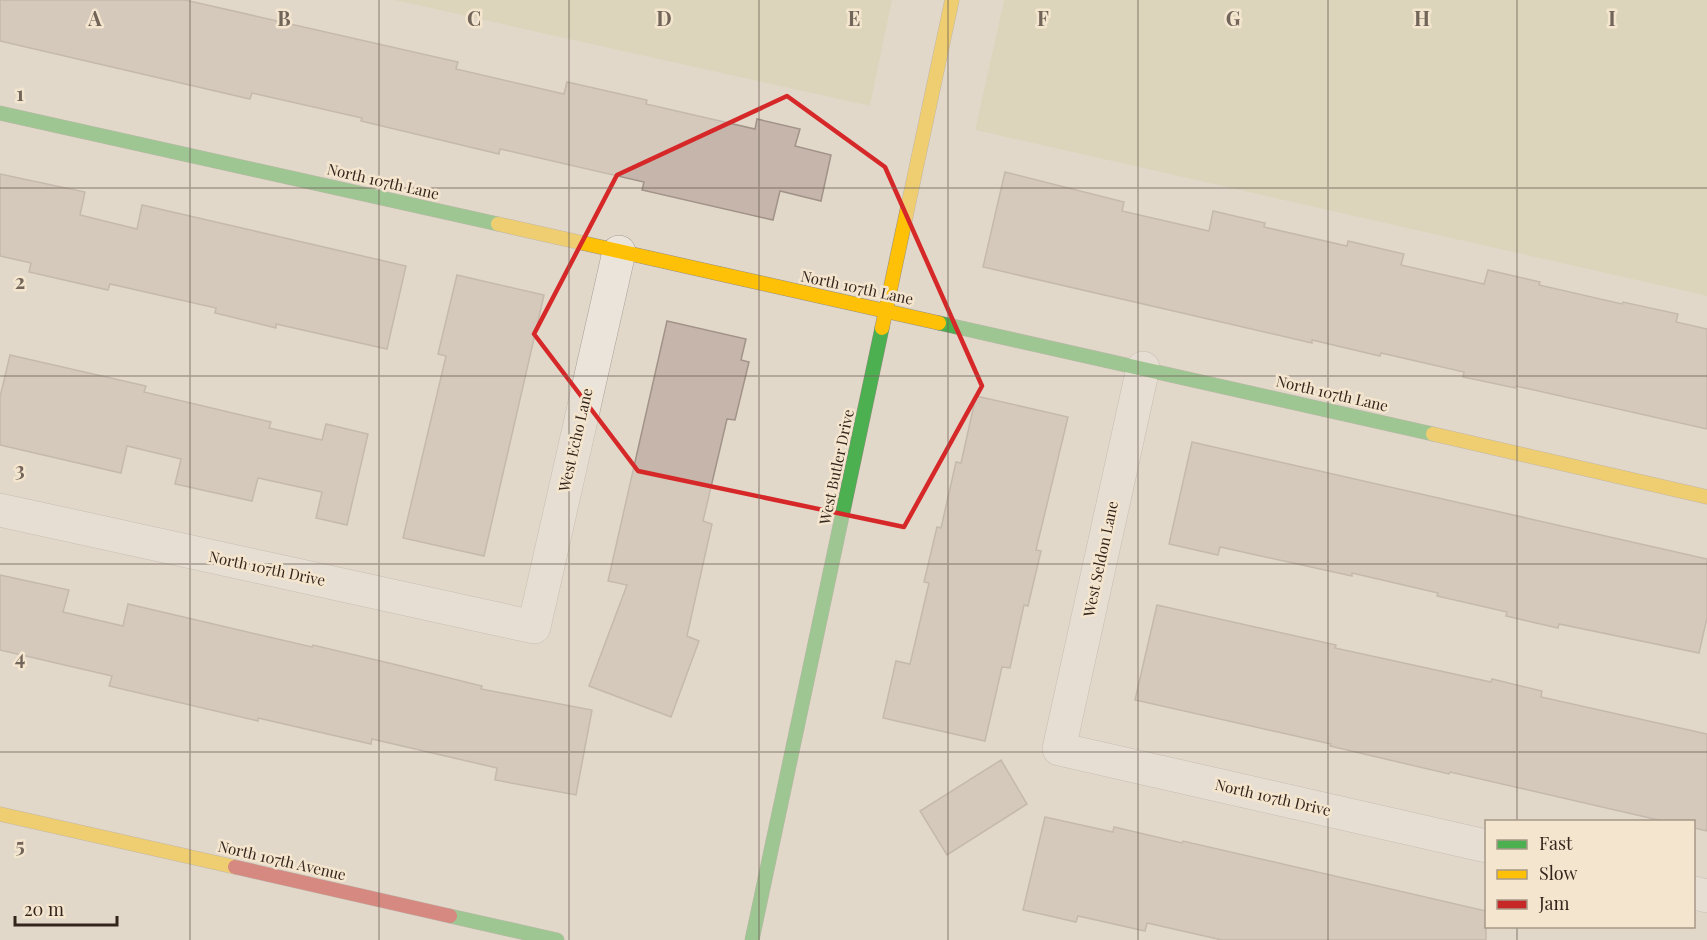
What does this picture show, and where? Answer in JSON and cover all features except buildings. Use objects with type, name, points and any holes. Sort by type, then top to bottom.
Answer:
[{"type":"street","name":"West Butler Drive","points":[[752,940],[952,0]]},
{"type":"street","name":"North 107th Lane","points":[[0,113],[1143,368],[1707,497]]},
{"type":"street","name":"West Echo Lane","points":[[534,627],[619,252]]},
{"type":"street","name":"West Seldon Lane","points":[[1059,749],[1143,368]]},
{"type":"street","name":"North 107th Drive","points":[[0,510],[534,627]]},
{"type":"street","name":"North 107th Drive","points":[[1059,749],[1485,846]]},
{"type":"street","name":"North 107th Avenue","points":[[0,814],[557,940]]},
{"type":"highlighted area","points":[[787,96],[885,167],[982,386],[904,527],[638,471],[534,334],[617,175]]},
{"type":"shaded area","points":[[394,0],[892,0],[870,106]]},
{"type":"shaded area","points":[[1004,0],[1707,0],[1707,296],[975,130]]},
{"type":"traffic: fast","points":[[0,113],[498,224]]},
{"type":"traffic: fast","points":[[939,323],[1433,434]]},
{"type":"traffic: fast","points":[[752,940],[882,328]]},
{"type":"traffic: fast","points":[[450,916],[557,940]]},
{"type":"traffic: slow","points":[[882,328],[952,0]]},
{"type":"traffic: slow","points":[[498,224],[939,323]]},
{"type":"traffic: slow","points":[[1433,434],[1707,497]]},
{"type":"traffic: slow","points":[[0,814],[235,867]]},
{"type":"traffic: jam","points":[[235,867],[450,916]]}]
